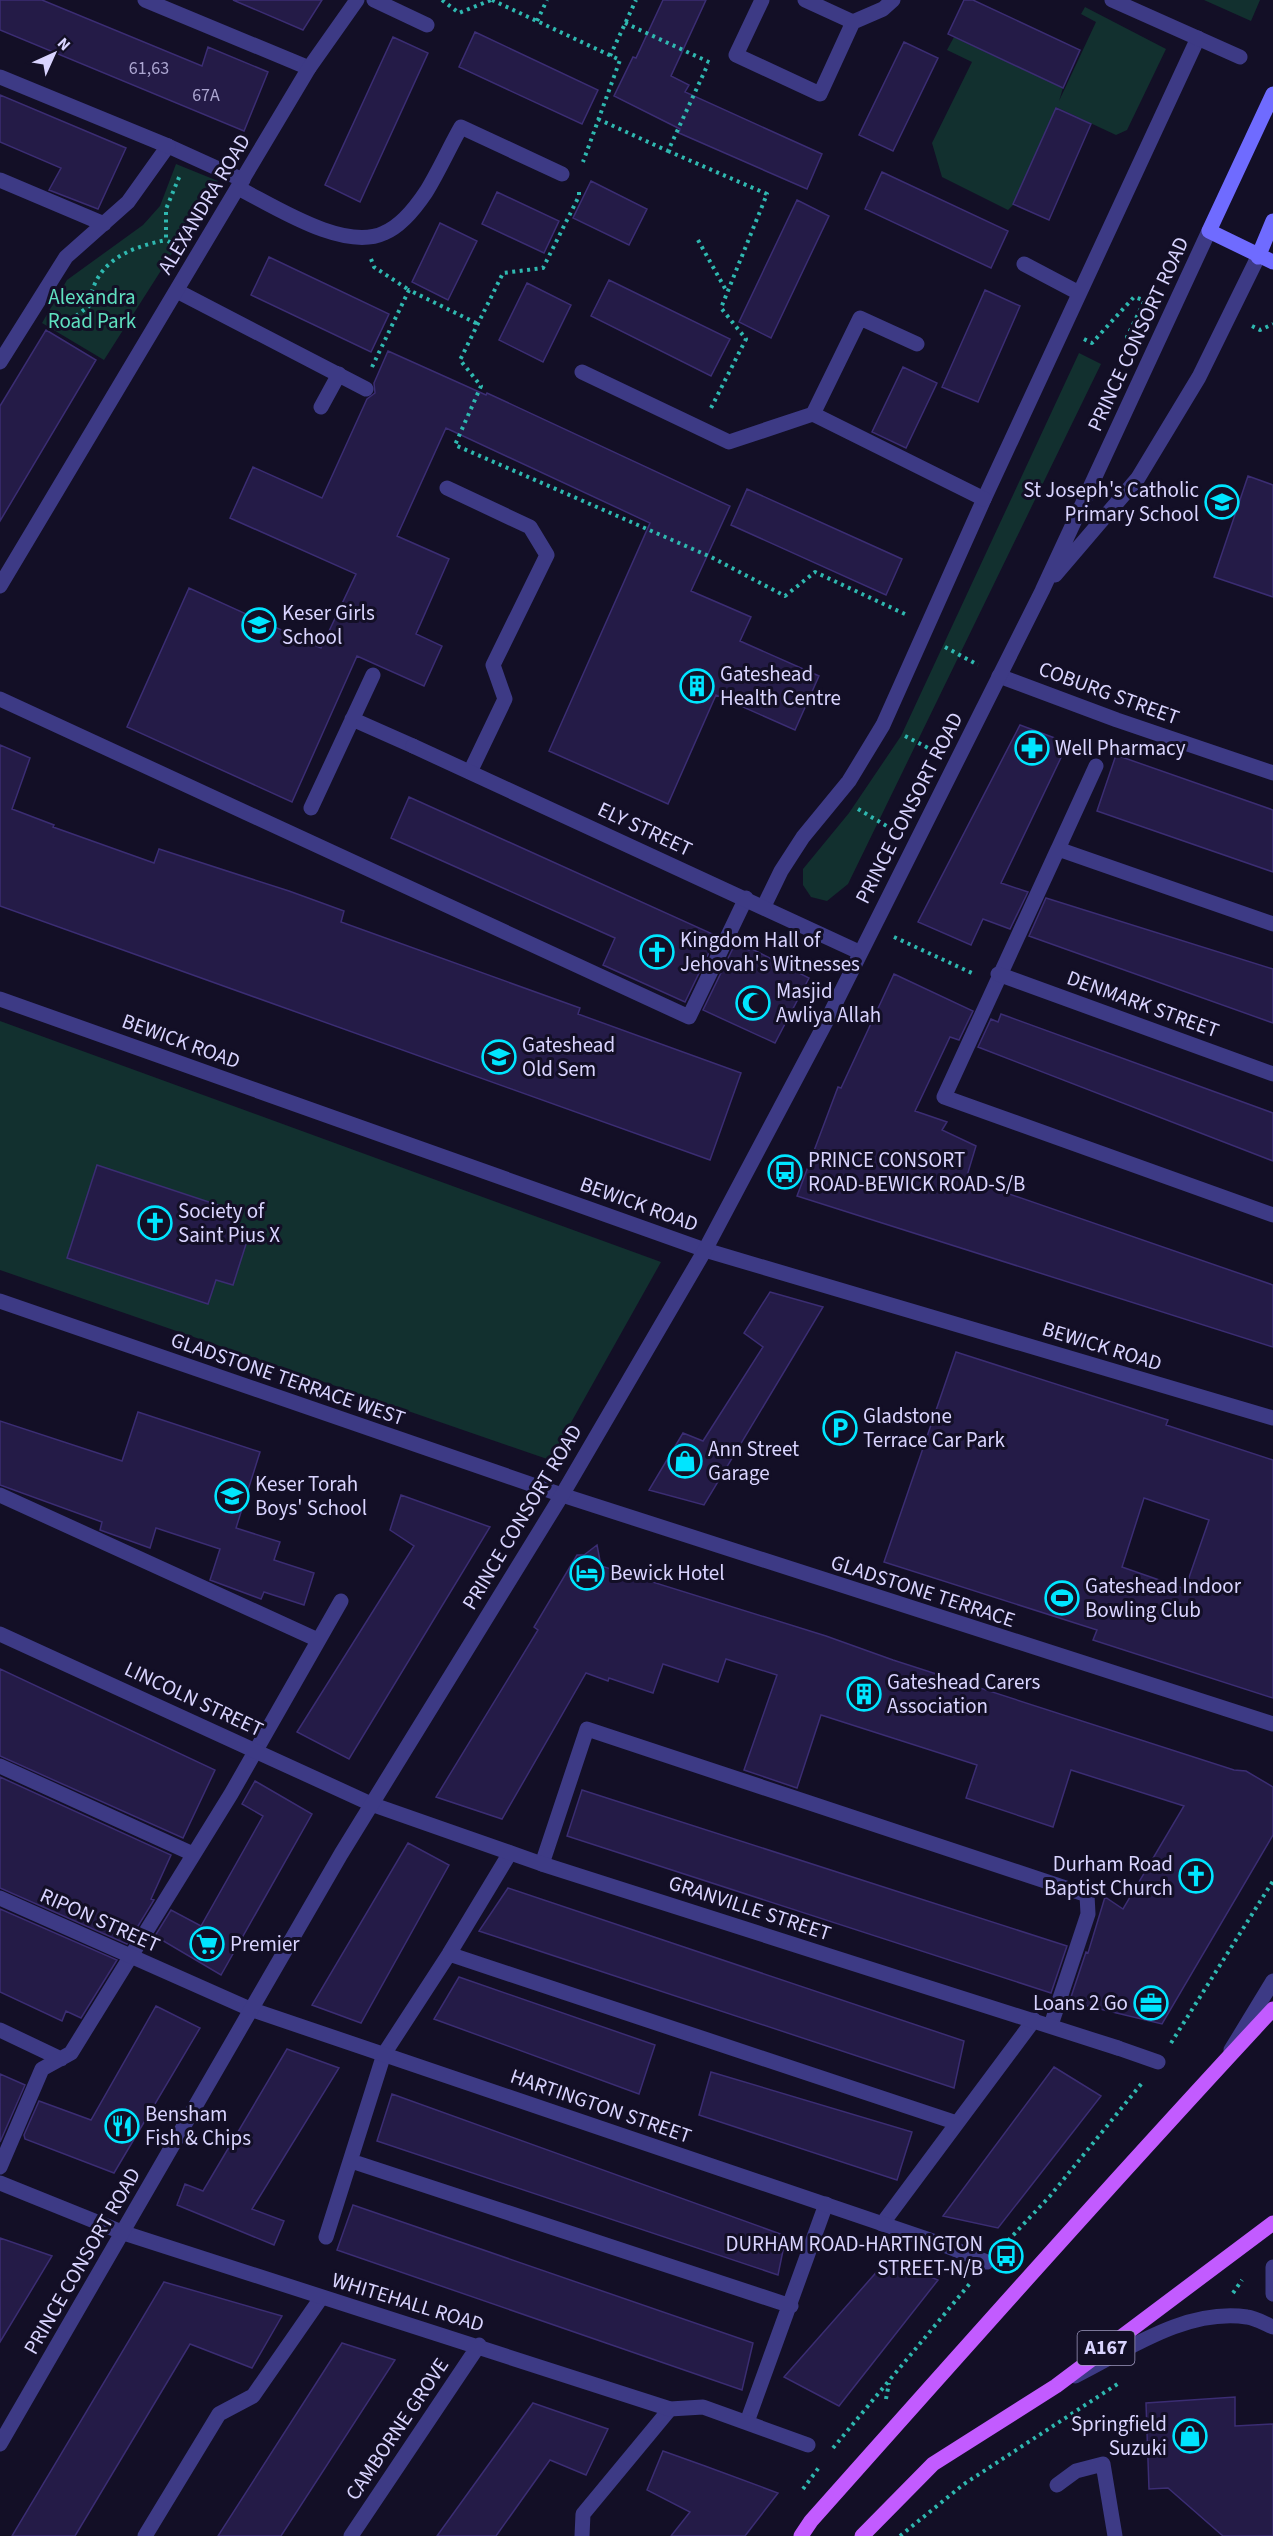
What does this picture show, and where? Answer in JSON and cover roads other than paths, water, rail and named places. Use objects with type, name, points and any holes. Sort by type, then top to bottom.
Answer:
[{"type":"main road","name":"PRINCE CONSORT ROAD","points":[[1209,231],[1273,94]]},
{"type":"main road","name":"PRINCE CONSORT ROAD","points":[[1258,256],[1273,221]]},
{"type":"main road","points":[[1209,231],[1273,262]]},
{"type":"main road","points":[[801,2536],[819,2512],[951,2367],[1114,2180],[1273,2009]]},
{"type":"main road","name":"A167","points":[[862,2536],[933,2464],[1056,2386],[1273,2223]]},
{"type":"street","points":[[145,0],[309,68]]},
{"type":"street","name":"ALEXANDRA ROAD","points":[[0,586],[309,68],[357,0]]},
{"type":"street","points":[[374,0],[427,25]]},
{"type":"street","points":[[762,0],[736,55],[820,94],[853,22],[883,9],[893,0]]},
{"type":"street","points":[[805,0],[853,22]]},
{"type":"street","points":[[1112,0],[1240,57]]},
{"type":"street","points":[[764,906],[780,871],[803,837],[837,795],[883,725],[984,499],[1198,38]]},
{"type":"street","points":[[0,77],[188,155],[327,232],[354,238],[383,234],[405,217],[426,192],[461,127],[569,176]]},
{"type":"street","points":[[0,362],[66,257],[128,202],[168,146]]},
{"type":"street","points":[[0,180],[105,224]]},
{"type":"street","name":"PRINCE CONSORT ROAD","points":[[0,2444],[124,2233],[250,2009],[371,1804],[562,1495],[705,1250],[827,1020],[859,952],[1042,591],[1209,231]]},
{"type":"street","name":"PRINCE CONSORT ROAD","points":[[1042,591],[1138,478],[1199,377],[1258,256]]},
{"type":"street","points":[[1024,264],[1079,293]]},
{"type":"street","points":[[177,291],[363,387]]},
{"type":"street","points":[[813,414],[860,318],[917,344]]},
{"type":"street","points":[[582,372],[729,442],[813,414],[984,499]]},
{"type":"street","points":[[321,407],[339,374]]},
{"type":"street","points":[[447,488],[530,527],[547,555],[493,666],[505,699],[470,772]]},
{"type":"street","points":[[311,808],[373,675]]},
{"type":"street","name":"COBURG STREET","points":[[999,675],[1117,720],[1273,773]]},
{"type":"street","points":[[0,699],[689,1017],[746,898]]},
{"type":"street","name":"ELY STREET","points":[[352,719],[764,906],[859,952]]},
{"type":"street","points":[[1096,766],[996,978],[944,1097],[1273,1215]]},
{"type":"street","points":[[1058,849],[1273,924]]},
{"type":"street","name":"DENMARK STREET","points":[[996,978],[1273,1074]]},
{"type":"street","name":"BEWICK ROAD","points":[[0,999],[705,1250],[1273,1418]]},
{"type":"street","name":"GLADSTONE TERRACE WEST","points":[[0,1301],[562,1495]]},
{"type":"street","points":[[0,1495],[318,1640]]},
{"type":"street","name":"GLADSTONE TERRACE","points":[[562,1495],[1273,1724]]},
{"type":"street","points":[[0,2168],[42,2069],[71,2053],[193,1854],[341,1601]]},
{"type":"street","name":"LINCOLN STREET","points":[[0,1634],[371,1804]]},
{"type":"street","points":[[542,1864],[587,1729],[1087,1895],[1088,1914],[1050,2025]]},
{"type":"street","points":[[0,1766],[193,1854]]},
{"type":"street","name":"GRANVILLE STREET","points":[[371,1804],[542,1864],[1050,2025],[1158,2062]]},
{"type":"street","points":[[326,2237],[384,2054],[449,1954],[510,1853]]},
{"type":"street","name":"RIPON STREET","points":[[0,1898],[250,2009]]},
{"type":"street","points":[[449,1954],[957,2123]]},
{"type":"street","points":[[1221,2065],[1273,1982]]},
{"type":"street","name":"HARTINGTON STREET","points":[[250,2009],[826,2204],[987,2262]]},
{"type":"street","points":[[882,2224],[1034,2020]]},
{"type":"street","points":[[0,2030],[61,2058]]},
{"type":"street","points":[[351,2161],[791,2306]]},
{"type":"street","name":"WHITEHALL ROAD","points":[[0,2182],[124,2233],[321,2298],[479,2345],[670,2409],[703,2407],[808,2445]]},
{"type":"street","points":[[747,2422],[791,2306],[826,2204]]},
{"type":"street","points":[[1273,2266],[1273,2294]]},
{"type":"street","points":[[145,2536],[219,2414],[253,2396],[321,2298]]},
{"type":"street","points":[[1056,2386],[1176,2325],[1221,2316],[1249,2317],[1273,2327]]},
{"type":"street","name":"CAMBORNE GROVE","points":[[351,2536],[479,2345]]},
{"type":"street","points":[[582,2536],[583,2514],[670,2409]]},
{"type":"street","points":[[1057,2485],[1076,2471],[1103,2464],[1115,2536]]},
{"type":"place","name":"St Joseph's Catholic Primary School","points":[[1222,502]]},
{"type":"place","name":"Keser Girls School","points":[[259,625]]},
{"type":"place","name":"Gateshead Health Centre","points":[[697,686]]},
{"type":"place","name":"Well Pharmacy","points":[[1032,748]]},
{"type":"place","name":"Kingdom Hall of Jehovah's Witnesses","points":[[657,952]]},
{"type":"place","name":"Masjid Awliya Allah","points":[[753,1003]]},
{"type":"place","name":"Gateshead Old Sem","points":[[499,1057]]},
{"type":"place","name":"PRINCE CONSORT ROAD-BEWICK ROAD-S/B","points":[[785,1172]]},
{"type":"place","name":"Society of Saint Pius X","points":[[155,1223]]},
{"type":"place","name":"Gladstone Terrace Car Park","points":[[840,1428]]},
{"type":"place","name":"Ann Street Garage","points":[[685,1461]]},
{"type":"place","name":"Keser Torah Boys' School","points":[[232,1496]]},
{"type":"place","name":"Bewick Hotel","points":[[587,1573]]},
{"type":"place","name":"Gateshead Indoor Bowling Club","points":[[1062,1598]]},
{"type":"place","name":"Gateshead Carers Association","points":[[864,1694]]},
{"type":"place","name":"Durham Road Baptist Church","points":[[1196,1876]]},
{"type":"place","name":"Premier","points":[[207,1944]]},
{"type":"place","name":"Loans 2 Go","points":[[1151,2003]]},
{"type":"place","name":"Bensham Fish & Chips","points":[[122,2126]]},
{"type":"place","name":"DURHAM ROAD-HARTINGTON STREET-N/B","points":[[1006,2256]]},
{"type":"place","name":"Springfield Suzuki","points":[[1190,2436]]},
{"type":"park label","name":"Alexandra Road Park","points":[[92,309]]}]
